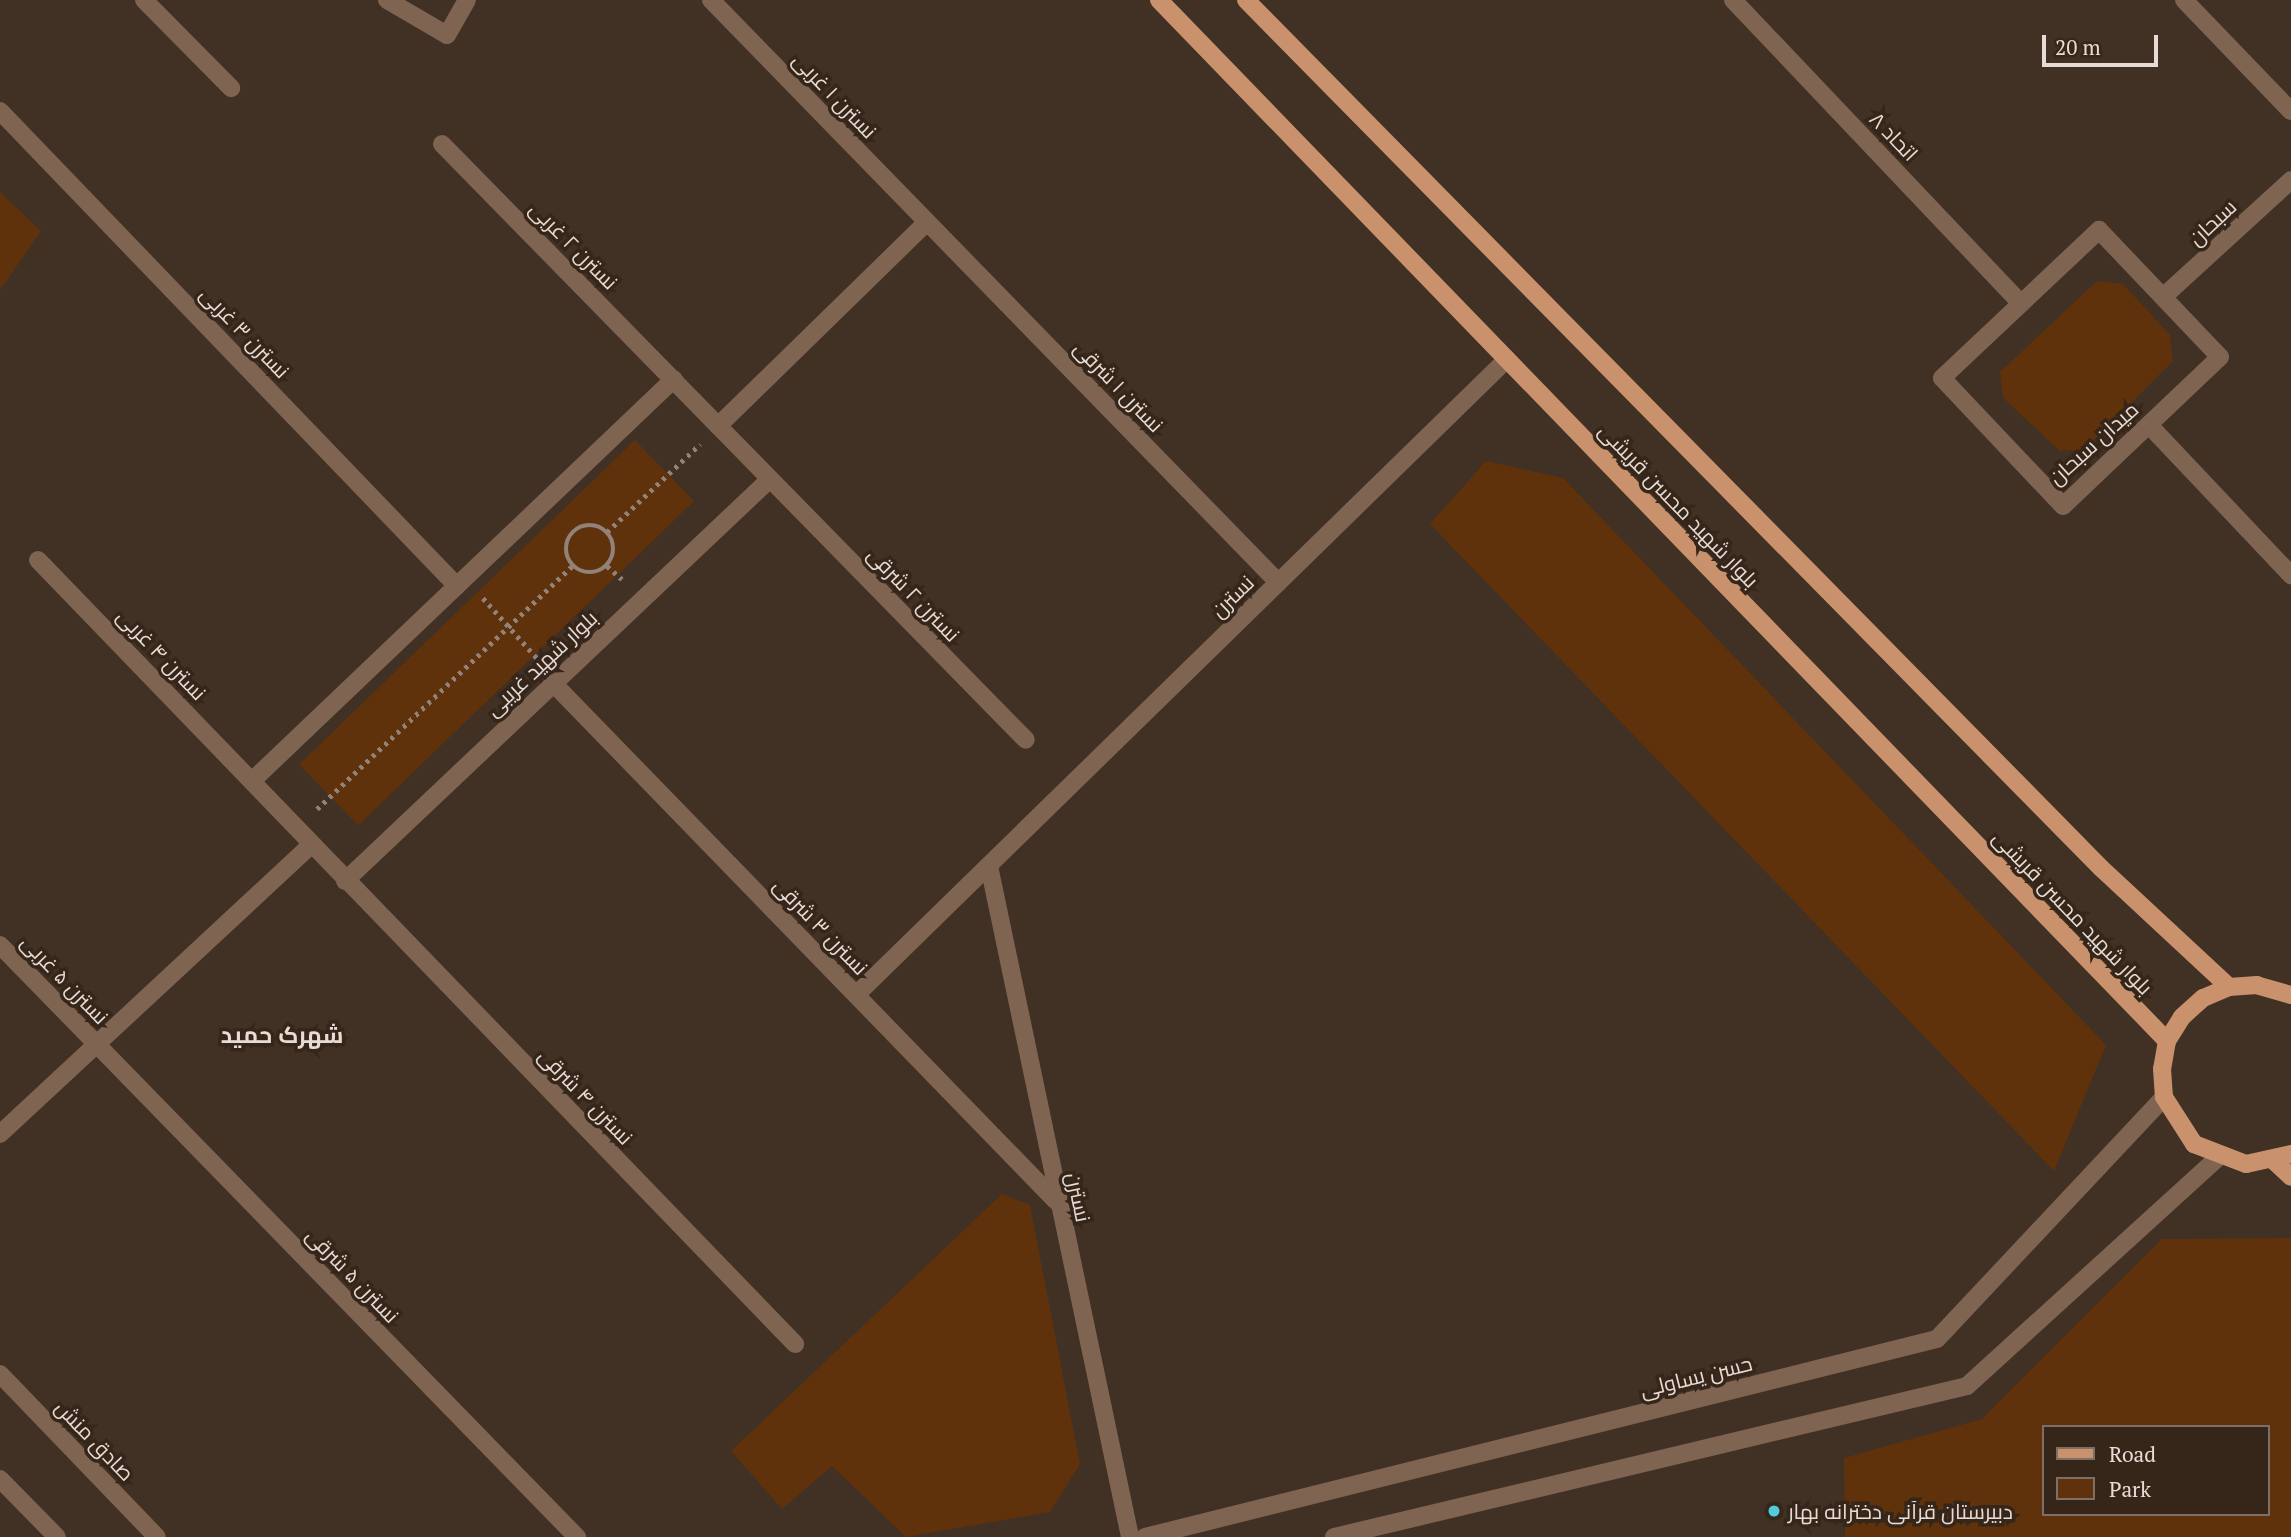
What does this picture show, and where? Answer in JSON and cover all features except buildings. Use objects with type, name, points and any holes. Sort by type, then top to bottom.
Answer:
[{"type":"main road","name":"بلوار شهید محسن قریشی","points":[[1159,0],[2167,1041]]},
{"type":"main road","points":[[1246,0],[2101,868],[2229,987]]},
{"type":"main road","points":[[2289,990],[2257,985],[2229,987],[2189,1011],[2167,1041],[2164,1097],[2194,1144],[2218,1158],[2246,1164],[2283,1158],[2291,1177]]},
{"type":"street","points":[[144,0],[231,88]]},
{"type":"street","points":[[387,0],[447,34],[467,0]]},
{"type":"street","name":"نسترن ۱ غربی","points":[[710,0],[927,222]]},
{"type":"street","name":"اتحاد ۸","points":[[1733,0],[2021,303]]},
{"type":"street","points":[[2184,0],[2291,111]]},
{"type":"street","name":"نسترن ۳ غربی","points":[[0,111],[457,586]]},
{"type":"street","name":"نسترن ۲ غربی","points":[[442,144],[718,426]]},
{"type":"street","name":"سبحان","points":[[2164,298],[2291,180]]},
{"type":"street","points":[[718,426],[927,222]]},
{"type":"street","name":"نسترن ۱ شرقی","points":[[927,222],[1278,582]]},
{"type":"street","name":"میدان سبحان","points":[[2099,230],[2164,298],[2220,357],[2063,506],[1942,378],[2099,230]]},
{"type":"street","name":"نسترن","points":[[856,995],[1507,359]]},
{"type":"street","points":[[253,780],[674,379]]},
{"type":"street","points":[[2149,425],[2291,575]]},
{"type":"street","name":"نسترن ۲ شرقی","points":[[718,426],[1026,740]]},
{"type":"street","name":"بلوار شهید غریبی","points":[[345,881],[770,479]]},
{"type":"street","name":"نسترن ۴ غربی","points":[[38,560],[253,780],[296,829]]},
{"type":"street","name":"نسترن ۳ شرقی","points":[[553,683],[1056,1201]]},
{"type":"street","name":"نسترن ۴ شرقی","points":[[296,829],[795,1344]]},
{"type":"street","points":[[0,1134],[311,845]]},
{"type":"street","name":"نسترن","points":[[989,866],[1056,1201],[1130,1537]]},
{"type":"street","name":"نسترن ۵ غربی","points":[[0,945],[96,1045]]},
{"type":"street","name":"نسترن ۵ شرقی","points":[[96,1045],[577,1537]]},
{"type":"street","name":"حسن یساولی","points":[[1145,1537],[1937,1339],[2164,1097]]},
{"type":"street","points":[[1334,1537],[1967,1386],[2218,1158]]},
{"type":"street","name":"صادق منش","points":[[0,1374],[157,1537]]},
{"type":"street","points":[[0,1479],[57,1537]]},
{"type":"path","points":[[607,532],[718,426]]},
{"type":"path","points":[[591,524],[607,532],[614,552],[607,566],[592,573],[572,566],[565,548],[573,530],[591,524]]},
{"type":"path","points":[[296,829],[572,566]]},
{"type":"path","points":[[457,586],[480,595],[509,625],[553,683]]},
{"type":"green space","points":[[0,192],[41,231],[0,290]]},
{"type":"green space","points":[[2097,281],[2123,284],[2170,335],[2173,361],[2086,449],[2060,451],[2003,398],[2000,372]]},
{"type":"green space","points":[[635,440],[694,501],[358,826],[299,764]]},
{"type":"green space","points":[[1486,461],[1563,478],[2106,1045],[2054,1171],[1430,524]]},
{"type":"green space","points":[[1002,1194],[1030,1205],[1080,1464],[1050,1512],[906,1537],[832,1466],[782,1509],[731,1451]]},
{"type":"green space","points":[[2291,1238],[2291,1537],[1845,1537],[1844,1458],[1982,1419],[2162,1239]]},
{"type":"place","name":"دبیرستان قرآنی دخترانه بهار","points":[[1774,1511]]},
{"type":"district","name":"شهرک حمید","points":[[282,1035]]}]
